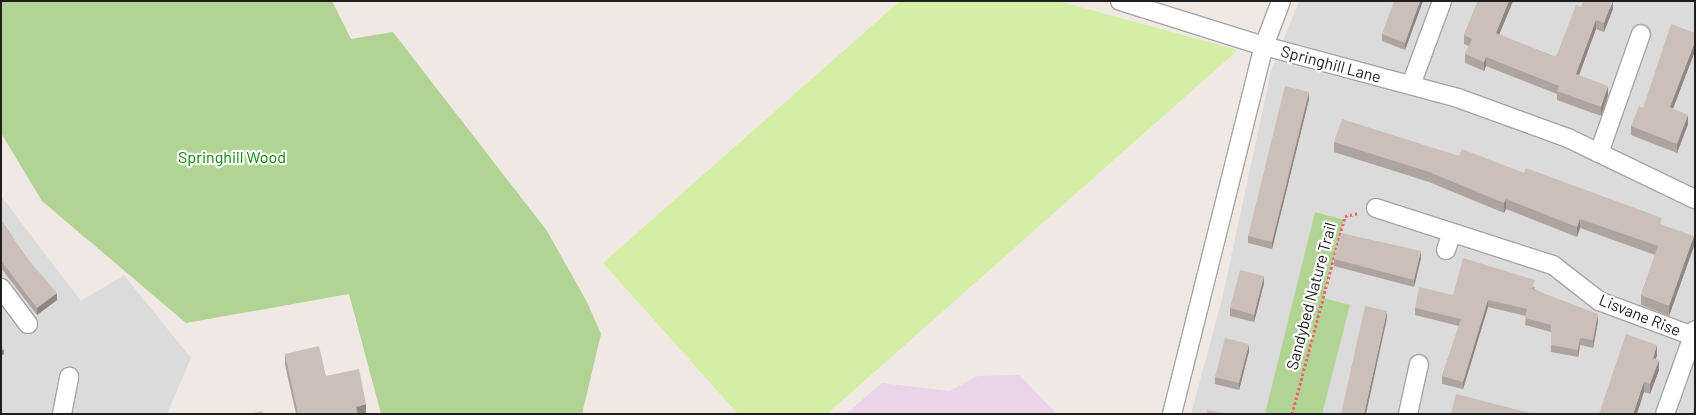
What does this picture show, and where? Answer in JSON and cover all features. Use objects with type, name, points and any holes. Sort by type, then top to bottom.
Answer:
[{"type":"street","points":[[1120,1],[1264,46],[1281,1]]},
{"type":"street","points":[[1411,85],[1442,1]]},
{"type":"street","points":[[1599,153],[1641,34]]},
{"type":"street","name":"Springhill Lane","points":[[1172,414],[1264,46],[1458,98],[1599,153],[1695,199]]},
{"type":"street","name":"Lisvane Rise","points":[[1376,208],[1553,265],[1598,301],[1694,333]]},
{"type":"street","points":[[1446,250],[1452,233]]},
{"type":"street","points":[[1,288],[28,324]]},
{"type":"street","points":[[1665,414],[1694,333]]},
{"type":"street","points":[[1408,414],[1419,364]]},
{"type":"street","points":[[62,414],[69,377]]},
{"type":"path","name":"Sandybed Nature Trail","points":[[1292,414],[1345,216],[1376,208]]},
{"type":"shaded area","points":[[1299,1],[1695,1],[1695,414],[1191,414],[1222,299],[1271,71]]},
{"type":"shaded area","points":[[1,196],[81,301],[124,275],[191,358],[167,414],[1,414]]},
{"type":"shaded area","points":[[1019,375],[1057,414],[846,414],[882,383],[949,391],[978,376]]},
{"type":"green space","name":"Springhill Wood","points":[[1,1],[332,1],[351,39],[393,32],[547,231],[587,302],[601,334],[582,414],[381,414],[349,294],[186,323],[42,201],[1,133]]},
{"type":"green space","points":[[900,1],[1058,1],[1238,50],[827,414],[738,414],[603,263]]},
{"type":"green space","points":[[1315,212],[1344,220],[1323,298],[1350,305],[1322,414],[1265,414]]},
{"type":"building","points":[[1394,1],[1420,1],[1405,43],[1382,34]]},
{"type":"building","points":[[1478,1],[1509,1],[1496,33],[1556,57],[1576,5],[1581,7],[1583,1],[1612,1],[1604,23],[1596,20],[1576,74],[1608,86],[1601,107],[1557,91],[1559,86],[1486,57],[1484,62],[1465,54],[1472,39],[1464,35]]},
{"type":"building","points":[[1671,24],[1695,33],[1695,42],[1670,107],[1688,115],[1677,144],[1631,126],[1639,106],[1643,108]]},
{"type":"building","points":[[1285,86],[1309,92],[1272,242],[1248,236]]},
{"type":"building","points":[[1342,119],[1459,156],[1462,149],[1524,173],[1526,168],[1662,218],[1660,224],[1694,236],[1669,306],[1641,295],[1658,246],[1580,219],[1577,227],[1506,199],[1504,203],[1429,172],[1334,142]]},
{"type":"building","points":[[1,220],[26,257],[57,293],[37,308],[1,261]]},
{"type":"building","points":[[1341,233],[1421,251],[1414,280],[1334,259]]},
{"type":"building","points":[[1463,258],[1535,280],[1532,289],[1598,314],[1593,340],[1580,338],[1578,350],[1551,345],[1551,325],[1525,318],[1527,309],[1488,300],[1463,382],[1442,376],[1461,319],[1415,308],[1419,287],[1453,295]]},
{"type":"building","points":[[1240,270],[1264,276],[1254,315],[1230,308]]},
{"type":"building","points":[[1365,306],[1387,311],[1364,414],[1341,414]]},
{"type":"building","points":[[1626,334],[1657,345],[1653,358],[1659,360],[1650,384],[1644,382],[1633,414],[1599,414]]},
{"type":"building","points":[[1225,338],[1249,344],[1239,383],[1215,377]]},
{"type":"building","points":[[319,346],[326,376],[359,369],[366,404],[356,407],[358,414],[298,414],[285,354]]},
{"type":"building","points":[[1456,394],[1534,414],[1451,414]]},
{"type":"building","points":[[1695,403],[1695,414],[1692,414]]},
{"type":"building","points":[[1207,410],[1229,414],[1206,414]]},
{"type":"building","points":[[262,411],[263,414],[248,414]]}]
